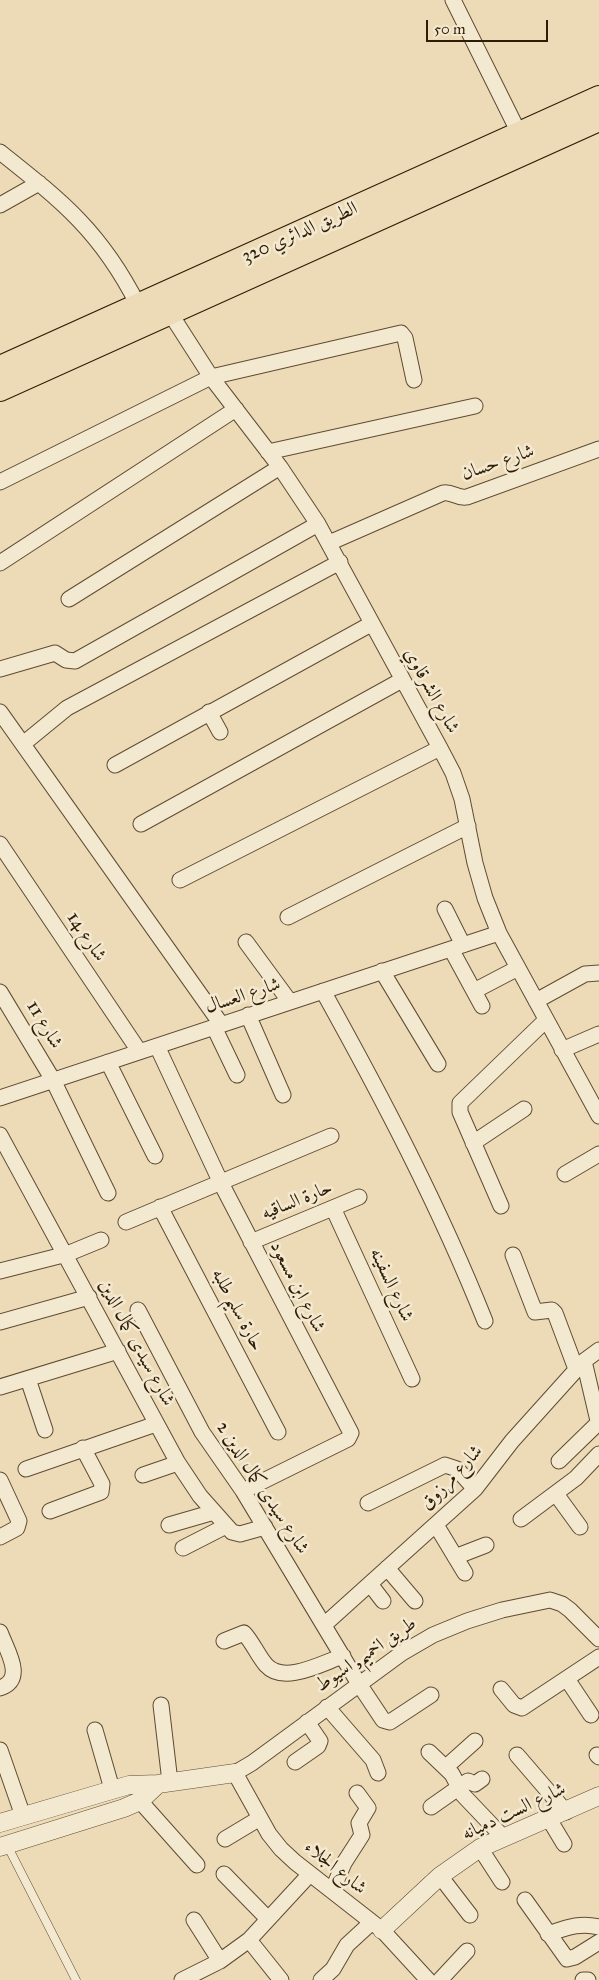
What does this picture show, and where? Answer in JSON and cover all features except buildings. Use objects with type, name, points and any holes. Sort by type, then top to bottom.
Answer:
[{"type":"main road","name":"الطريق الدائري 320","points":[[0,390],[170,313],[354,220],[519,133],[599,97]]},
{"type":"main road","name":"الطريق الدائري 320","points":[[0,367],[138,305],[354,220],[599,120]]},
{"type":"street","points":[[454,0],[519,133]]},
{"type":"street","points":[[0,152],[39,183],[86,225],[106,249],[138,305]]},
{"type":"street","points":[[0,206],[39,183]]},
{"type":"street","name":"شارع الشرقاوي","points":[[170,313],[211,377],[280,467],[318,524],[440,748],[453,773],[485,898],[499,933],[599,1116]]},
{"type":"street","points":[[0,482],[211,377],[401,333],[405,338],[414,380]]},
{"type":"street","points":[[268,452],[475,406]]},
{"type":"street","points":[[0,563],[236,410]]},
{"type":"street","name":"شارع حسان","points":[[329,543],[443,494],[466,497],[599,449]]},
{"type":"street","points":[[69,599],[280,467]]},
{"type":"street","points":[[0,669],[56,653],[66,660],[75,661],[318,524]]},
{"type":"street","points":[[23,744],[67,708],[340,562]]},
{"type":"street","points":[[116,765],[371,624]]},
{"type":"street","points":[[140,824],[402,680]]},
{"type":"street","points":[[0,712],[217,1026],[236,1075]]},
{"type":"street","points":[[209,712],[220,732]]},
{"type":"street","points":[[180,880],[440,748]]},
{"type":"street","points":[[288,917],[468,826]]},
{"type":"street","name":"شارع 14","points":[[0,844],[139,1051]]},
{"type":"street","points":[[445,909],[457,947],[474,991],[482,1006]]},
{"type":"street","name":"شارع العسال","points":[[0,1098],[499,933]]},
{"type":"street","points":[[246,942],[290,1002]]},
{"type":"street","points":[[474,991],[518,968]]},
{"type":"street","points":[[382,971],[438,1064]]},
{"type":"street","points":[[536,1001],[585,974],[599,973]]},
{"type":"street","points":[[323,991],[413,1158],[456,1248],[485,1321]]},
{"type":"street","name":"شارع 11","points":[[0,992],[54,1080],[108,1193]]},
{"type":"street","points":[[248,1016],[283,1095]]},
{"type":"street","points":[[501,1206],[460,1112],[460,1103],[546,1020]]},
{"type":"street","points":[[562,1050],[599,1034]]},
{"type":"street","name":"شارع ابن مسعود","points":[[156,1046],[251,1242],[351,1434],[348,1439],[242,1492]]},
{"type":"street","points":[[108,1062],[156,1156]]},
{"type":"street","points":[[473,1143],[524,1109]]},
{"type":"street","name":"شارع سيدى كمال الدين","points":[[0,1134],[178,1463],[226,1526]]},
{"type":"street","points":[[126,1222],[331,1136]]},
{"type":"street","points":[[565,1174],[599,1154]]},
{"type":"street","name":"حارة الساقيه","points":[[251,1242],[360,1197]]},
{"type":"street","name":"حارة سليم طلبه","points":[[160,1207],[278,1432]]},
{"type":"street","name":"شارع السفينه","points":[[333,1208],[412,1379]]},
{"type":"street","points":[[0,1271],[66,1254],[101,1240]]},
{"type":"street","points":[[513,1255],[535,1312],[552,1310],[555,1313],[580,1365],[598,1424],[559,1461]]},
{"type":"street","points":[[0,1322],[89,1297]]},
{"type":"street","name":"شارع سيدى كمال الدين 2","points":[[138,1310],[202,1432],[265,1527],[359,1684],[386,1722],[393,1720],[431,1695]]},
{"type":"street","name":"شارع مرزوق","points":[[324,1625],[475,1488],[512,1441],[580,1365],[599,1350]]},
{"type":"street","points":[[0,1388],[118,1351]]},
{"type":"street","points":[[28,1379],[44,1430]]},
{"type":"street","points":[[26,1469],[156,1424]]},
{"type":"street","points":[[50,1511],[101,1492],[102,1484],[84,1448]]},
{"type":"street","points":[[521,1519],[556,1494],[599,1454]]},
{"type":"street","points":[[143,1475],[178,1463]]},
{"type":"street","points":[[368,1502],[445,1465],[457,1469],[475,1488]]},
{"type":"street","points":[[0,1480],[19,1520],[17,1528],[0,1537]]},
{"type":"street","points":[[556,1494],[580,1527]]},
{"type":"street","points":[[169,1525],[214,1512]]},
{"type":"street","points":[[436,1525],[465,1573]]},
{"type":"street","points":[[183,1548],[226,1526],[232,1532],[240,1534],[265,1527]]},
{"type":"street","points":[[455,1557],[486,1545]]},
{"type":"street","points":[[388,1568],[416,1601]]},
{"type":"street","points":[[370,1584],[383,1602]]},
{"type":"street","name":"طريق اخميم, اسيوط","points":[[0,1823],[129,1785],[164,1783],[235,1773],[252,1763],[402,1652],[433,1635],[467,1621],[550,1600],[562,1604],[599,1639]]},
{"type":"street","points":[[224,1641],[244,1633],[266,1666],[275,1672],[285,1674],[343,1656]]},
{"type":"street","points":[[0,1688],[10,1683],[14,1676],[14,1668],[1,1639]]},
{"type":"street","points":[[501,1688],[514,1706],[522,1708],[599,1657]]},
{"type":"street","points":[[567,1679],[591,1715]]},
{"type":"street","points":[[2,1841],[61,1828],[140,1801],[164,1783],[161,1705]]},
{"type":"street","points":[[327,1707],[373,1760],[378,1773]]},
{"type":"street","points":[[296,1762],[318,1746],[320,1741],[307,1722]]},
{"type":"street","points":[[95,1730],[112,1789]]},
{"type":"street","points":[[446,1767],[475,1741]]},
{"type":"street","points":[[0,1750],[23,1816]]},
{"type":"street","points":[[430,1752],[446,1767],[458,1788],[503,1837]]},
{"type":"street","points":[[517,1755],[566,1812]]},
{"type":"street","name":"شارع الجلاء","points":[[235,1773],[260,1818],[281,1849],[332,1892],[377,1926],[428,1980]]},
{"type":"street","points":[[431,1807],[469,1780],[475,1784],[482,1779]]},
{"type":"street","points":[[332,1892],[344,1863],[362,1835],[359,1823],[368,1808],[357,1793]]},
{"type":"street","name":"شارع الست دميانه","points":[[377,1926],[440,1876],[480,1848],[599,1796]]},
{"type":"street","points":[[140,1801],[196,1865]]},
{"type":"street","points":[[53,1807],[61,1828]]},
{"type":"street","points":[[225,1839],[260,1818]]},
{"type":"street","points":[[549,1819],[564,1844]]},
{"type":"street","points":[[480,1848],[502,1882]]},
{"type":"street","points":[[224,1874],[268,1919]]},
{"type":"street","points":[[182,1980],[220,1961],[249,1940],[310,1874]]},
{"type":"street","points":[[440,1876],[470,1915]]},
{"type":"street","points":[[524,1900],[567,1959],[575,1957],[599,1942]]},
{"type":"street","points":[[194,1920],[220,1961]]},
{"type":"street","points":[[548,1934],[575,1925],[588,1924],[599,1927]]},
{"type":"street","points":[[321,1980],[333,1969],[344,1949],[377,1926]]},
{"type":"street","points":[[249,1940],[281,1980]]},
{"type":"street","points":[[440,1980],[467,1951]]},
{"type":"street","points":[[583,1980],[588,1980]]},
{"type":"lane","points":[[2,1841],[76,1980]]}]
